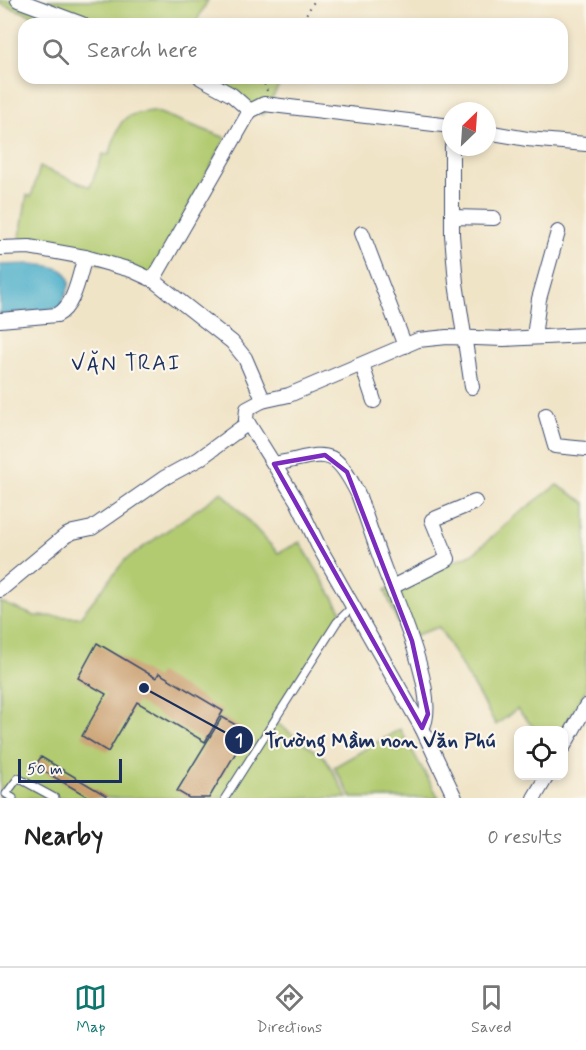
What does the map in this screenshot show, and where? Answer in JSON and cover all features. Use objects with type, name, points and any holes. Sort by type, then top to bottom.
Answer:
[{"type":"street","points":[[18,0],[66,18]]},
{"type":"street","points":[[211,84],[232,96],[250,111]]},
{"type":"street","points":[[153,280],[250,111],[264,104],[442,125]]},
{"type":"street","points":[[496,134],[527,139],[586,144]]},
{"type":"street","points":[[452,156],[452,217],[456,283],[472,387]]},
{"type":"street","points":[[452,217],[494,218]]},
{"type":"street","points":[[534,337],[539,298],[558,232]]},
{"type":"street","points":[[362,233],[405,346]]},
{"type":"street","points":[[0,248],[28,247],[85,257],[131,270],[153,280],[232,342],[245,358],[259,388],[262,401]]},
{"type":"street","points":[[0,320],[57,315],[64,312],[85,257]]},
{"type":"street","points":[[455,798],[422,728],[318,545],[297,501],[248,423],[247,409],[262,401],[289,395],[418,340],[586,335]]},
{"type":"street","points":[[362,365],[374,401]]},
{"type":"street","points":[[546,415],[555,446],[586,449]]},
{"type":"street","points":[[0,591],[65,536],[92,528],[164,478],[199,459],[248,423]]},
{"type":"street","points":[[274,464],[326,455],[338,460],[347,472],[358,494],[412,641],[422,676],[428,714],[427,721],[422,728]]},
{"type":"street","points":[[392,586],[448,560],[432,520],[475,502]]},
{"type":"street","points":[[568,739],[586,706]]},
{"type":"street","points":[[534,798],[545,780]]},
{"type":"lane","points":[[225,798],[337,622],[354,606]]},
{"type":"lane","points":[[13,798],[6,794],[18,777],[55,798]]},
{"type":"path","points":[[304,18],[315,0]]},
{"type":"highlighted area","points":[[325,455],[347,472],[412,641],[428,714],[422,728],[318,545],[274,464]]},
{"type":"green space","points":[[0,0],[208,0],[198,18],[41,18],[0,4]]},
{"type":"green space","points":[[201,84],[280,84],[263,115]]},
{"type":"green space","points":[[154,111],[226,138],[151,277],[19,242],[27,195],[31,197],[40,167],[90,187],[103,154],[109,155],[122,122],[133,115]]},
{"type":"green space","points":[[557,485],[586,503],[586,690],[564,726],[532,726],[517,709],[496,725],[439,627],[404,639],[385,590],[474,553],[514,517]]},
{"type":"green space","points":[[222,492],[278,553],[300,542],[343,614],[274,721],[325,758],[348,798],[0,798],[0,602],[35,616],[80,617],[125,560]]},
{"type":"green space","points":[[400,729],[439,798],[352,798],[334,767]]},
{"type":"water","points":[[31,264],[62,270],[69,278],[69,285],[60,308],[0,315],[0,265]]},
{"type":"building","points":[[97,643],[156,678],[159,673],[223,711],[205,742],[137,702],[108,752],[82,736],[106,694],[78,678]]},
{"type":"building","points":[[222,717],[248,732],[209,798],[189,798],[177,791]]},
{"type":"building","points":[[41,757],[107,796],[106,798],[90,798],[35,766]]},
{"type":"place","name":"Trường Mầm non Văn Phú","points":[[144,688]]},
{"type":"district","name":"VĂN TRAI","points":[[126,362]]}]
